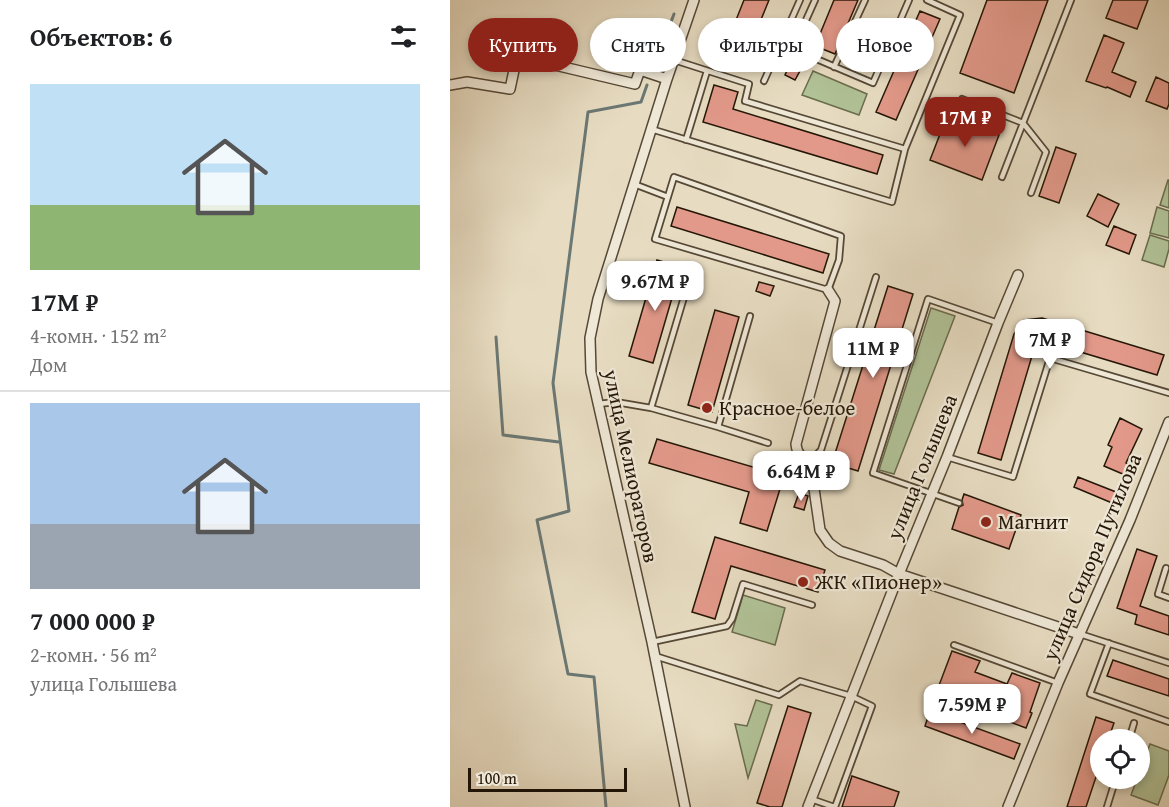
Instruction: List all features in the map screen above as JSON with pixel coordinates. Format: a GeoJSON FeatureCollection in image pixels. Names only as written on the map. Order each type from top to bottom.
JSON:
{"type":"FeatureCollection","features":[{"type":"Feature","properties":{"kind":"street","name":"улица Мелиораторов"},"geometry":{"type":"LineString","coordinates":[[686,22],[693,0]]}},
{"type":"Feature","properties":{"kind":"street"},"geometry":{"type":"LineString","coordinates":[[450,85],[467,82],[510,89],[517,56],[635,84],[640,70],[667,79]]}},
{"type":"Feature","properties":{"kind":"street","name":"улица Мелиораторов"},"geometry":{"type":"LineString","coordinates":[[670,72],[598,299],[590,338],[591,372],[655,656],[684,807]]}},
{"type":"Feature","properties":{"kind":"street","name":"улица Голышева"},"geometry":{"type":"LineString","coordinates":[[810,803],[1018,275]]}},
{"type":"Feature","properties":{"kind":"street"},"geometry":{"type":"LineString","coordinates":[[828,290],[835,301],[796,444],[797,452],[801,457],[810,461],[820,530],[829,543],[840,551],[883,565],[899,574],[1079,634]]}},
{"type":"Feature","properties":{"kind":"street","name":"улица Сидора Путилова"},"geometry":{"type":"LineString","coordinates":[[1008,807],[1058,683],[1130,520],[1169,422]]}},
{"type":"Feature","properties":{"kind":"lane"},"geometry":{"type":"LineString","coordinates":[[764,81],[800,0]]}},
{"type":"Feature","properties":{"kind":"lane"},"geometry":{"type":"LineString","coordinates":[[815,0],[792,49],[873,83],[909,0]]}},
{"type":"Feature","properties":{"kind":"lane"},"geometry":{"type":"LineString","coordinates":[[834,67],[866,0]]}},
{"type":"Feature","properties":{"kind":"lane"},"geometry":{"type":"LineString","coordinates":[[651,129],[892,202],[905,149],[960,15],[927,0]]}},
{"type":"Feature","properties":{"kind":"lane"},"geometry":{"type":"LineString","coordinates":[[1002,177],[1071,0]]}},
{"type":"Feature","properties":{"kind":"lane"},"geometry":{"type":"LineString","coordinates":[[686,140],[707,72]]}},
{"type":"Feature","properties":{"kind":"lane"},"geometry":{"type":"LineString","coordinates":[[710,72],[749,84],[745,101],[905,149]]}},
{"type":"Feature","properties":{"kind":"lane"},"geometry":{"type":"LineString","coordinates":[[962,99],[1023,123],[1046,152],[1031,193]]}},
{"type":"Feature","properties":{"kind":"lane"},"geometry":{"type":"LineString","coordinates":[[674,177],[841,236],[838,260],[828,290],[655,239],[668,197],[674,177]]}},
{"type":"Feature","properties":{"kind":"lane"},"geometry":{"type":"LineString","coordinates":[[634,184],[668,197]]}},
{"type":"Feature","properties":{"kind":"lane"},"geometry":{"type":"LineString","coordinates":[[651,408],[690,277]]}},
{"type":"Feature","properties":{"kind":"lane"},"geometry":{"type":"LineString","coordinates":[[810,461],[821,450],[876,278]]}},
{"type":"Feature","properties":{"kind":"lane"},"geometry":{"type":"LineString","coordinates":[[959,503],[873,473],[928,298],[998,323]]}},
{"type":"Feature","properties":{"kind":"lane"},"geometry":{"type":"LineString","coordinates":[[718,427],[750,316]]}},
{"type":"Feature","properties":{"kind":"lane"},"geometry":{"type":"LineString","coordinates":[[947,457],[1013,477],[1050,358],[1169,393]]}},
{"type":"Feature","properties":{"kind":"lane"},"geometry":{"type":"LineString","coordinates":[[598,404],[616,402],[651,408],[768,443]]}},
{"type":"Feature","properties":{"kind":"lane"},"geometry":{"type":"LineString","coordinates":[[1166,568],[1158,594],[1169,598]]}},
{"type":"Feature","properties":{"kind":"lane"},"geometry":{"type":"LineString","coordinates":[[652,642],[727,626],[732,619],[743,584],[812,605]]}},
{"type":"Feature","properties":{"kind":"lane"},"geometry":{"type":"LineString","coordinates":[[1079,634],[1169,663]]}},
{"type":"Feature","properties":{"kind":"lane"},"geometry":{"type":"LineString","coordinates":[[1109,644],[1090,694],[1169,722]]}},
{"type":"Feature","properties":{"kind":"lane"},"geometry":{"type":"LineString","coordinates":[[954,645],[1058,683]]}},
{"type":"Feature","properties":{"kind":"lane"},"geometry":{"type":"LineString","coordinates":[[655,656],[779,695],[800,681],[851,696],[872,706],[834,807],[810,803]]}},
{"type":"Feature","properties":{"kind":"lane"},"geometry":{"type":"LineString","coordinates":[[1132,729],[1134,723]]}},
{"type":"Feature","properties":{"kind":"lane"},"geometry":{"type":"LineString","coordinates":[[1107,807],[1113,789]]}},
{"type":"Feature","properties":{"kind":"green space"},"geometry":{"type":"Polygon","coordinates":[[[813,72],[867,94],[859,115],[802,95],[813,72]]]}},
{"type":"Feature","properties":{"kind":"green space"},"geometry":{"type":"Polygon","coordinates":[[[1169,180],[1169,208],[1160,205],[1169,180]]]}},
{"type":"Feature","properties":{"kind":"green space"},"geometry":{"type":"Polygon","coordinates":[[[1157,207],[1169,211],[1169,238],[1150,233],[1157,207]]]}},
{"type":"Feature","properties":{"kind":"green space"},"geometry":{"type":"Polygon","coordinates":[[[1150,235],[1169,241],[1164,267],[1142,260],[1150,235]]]}},
{"type":"Feature","properties":{"kind":"green space"},"geometry":{"type":"Polygon","coordinates":[[[931,308],[955,316],[894,474],[879,470],[931,308]]]}},
{"type":"Feature","properties":{"kind":"green space"},"geometry":{"type":"Polygon","coordinates":[[[743,595],[785,608],[775,645],[732,632],[743,595]]]}},
{"type":"Feature","properties":{"kind":"green space"},"geometry":{"type":"Polygon","coordinates":[[[756,700],[772,705],[748,778],[735,724],[747,726],[756,700]]]}},
{"type":"Feature","properties":{"kind":"green space"},"geometry":{"type":"Polygon","coordinates":[[[1150,744],[1169,751],[1169,775],[1158,805],[1131,795],[1133,789],[1150,789],[1150,744]]]}},
{"type":"Feature","properties":{"kind":"building"},"geometry":{"type":"Polygon","coordinates":[[[744,0],[769,0],[762,18],[737,18],[744,0]]]}},
{"type":"Feature","properties":{"kind":"building"},"geometry":{"type":"Polygon","coordinates":[[[834,0],[858,0],[850,18],[836,18],[835,54],[824,50],[824,24],[834,0]]]}},
{"type":"Feature","properties":{"kind":"building"},"geometry":{"type":"Polygon","coordinates":[[[987,0],[1048,0],[1014,93],[960,73],[987,0]]]}},
{"type":"Feature","properties":{"kind":"building"},"geometry":{"type":"Polygon","coordinates":[[[1113,0],[1148,0],[1137,29],[1106,18],[1113,0]]]}},
{"type":"Feature","properties":{"kind":"building"},"geometry":{"type":"Polygon","coordinates":[[[920,11],[940,19],[934,33],[934,18],[917,18],[920,11]]]}},
{"type":"Feature","properties":{"kind":"building"},"geometry":{"type":"Polygon","coordinates":[[[1104,35],[1124,43],[1112,72],[1136,82],[1130,97],[1086,81],[1104,35]]]}},
{"type":"Feature","properties":{"kind":"building"},"geometry":{"type":"Polygon","coordinates":[[[786,72],[799,72],[795,80],[785,75],[786,72]]]}},
{"type":"Feature","properties":{"kind":"building"},"geometry":{"type":"Polygon","coordinates":[[[893,72],[917,72],[896,120],[876,112],[893,72]]]}},
{"type":"Feature","properties":{"kind":"building"},"geometry":{"type":"Polygon","coordinates":[[[1156,77],[1169,83],[1167,109],[1146,101],[1156,77]]]}},
{"type":"Feature","properties":{"kind":"building"},"geometry":{"type":"Polygon","coordinates":[[[714,85],[738,92],[733,109],[883,155],[877,174],[703,122],[714,85]]]}},
{"type":"Feature","properties":{"kind":"building"},"geometry":{"type":"Polygon","coordinates":[[[947,116],[999,135],[982,180],[930,160],[947,116]]]}},
{"type":"Feature","properties":{"kind":"building"},"geometry":{"type":"Polygon","coordinates":[[[1056,147],[1076,154],[1059,203],[1039,196],[1056,147]]]}},
{"type":"Feature","properties":{"kind":"building"},"geometry":{"type":"Polygon","coordinates":[[[1098,194],[1119,204],[1108,227],[1087,216],[1098,194]]]}},
{"type":"Feature","properties":{"kind":"building"},"geometry":{"type":"Polygon","coordinates":[[[677,207],[829,254],[823,273],[671,226],[677,207]]]}},
{"type":"Feature","properties":{"kind":"building"},"geometry":{"type":"Polygon","coordinates":[[[1114,226],[1136,235],[1129,254],[1106,245],[1114,226]]]}},
{"type":"Feature","properties":{"kind":"building"},"geometry":{"type":"Polygon","coordinates":[[[657,260],[681,267],[653,363],[629,356],[657,260]]]}},
{"type":"Feature","properties":{"kind":"building"},"geometry":{"type":"Polygon","coordinates":[[[759,282],[774,286],[770,296],[756,291],[759,282]]]}},
{"type":"Feature","properties":{"kind":"building"},"geometry":{"type":"Polygon","coordinates":[[[888,286],[913,294],[858,471],[832,463],[888,286]]]}},
{"type":"Feature","properties":{"kind":"building"},"geometry":{"type":"Polygon","coordinates":[[[715,310],[739,317],[712,412],[688,405],[715,310]]]}},
{"type":"Feature","properties":{"kind":"building"},"geometry":{"type":"Polygon","coordinates":[[[1042,318],[1164,355],[1157,375],[1037,339],[1001,460],[978,453],[1014,334],[1024,320],[1042,318]]]}},
{"type":"Feature","properties":{"kind":"building"},"geometry":{"type":"Polygon","coordinates":[[[1120,418],[1142,429],[1126,463],[1130,465],[1125,475],[1104,466],[1112,447],[1108,445],[1120,418]]]}},
{"type":"Feature","properties":{"kind":"building"},"geometry":{"type":"Polygon","coordinates":[[[657,439],[784,476],[767,531],[740,523],[749,492],[649,463],[657,439]]]}},
{"type":"Feature","properties":{"kind":"building"},"geometry":{"type":"Polygon","coordinates":[[[1078,477],[1116,492],[1112,503],[1074,487],[1078,477]]]}},
{"type":"Feature","properties":{"kind":"building"},"geometry":{"type":"Polygon","coordinates":[[[799,493],[808,496],[804,510],[794,507],[799,493]]]}},
{"type":"Feature","properties":{"kind":"building","name":"Магнит"},"geometry":{"type":"Polygon","coordinates":[[[964,494],[1021,515],[1009,549],[952,529],[959,507],[963,505],[964,494]]]}},
{"type":"Feature","properties":{"kind":"building","name":"ЖК «Пионер»"},"geometry":{"type":"Polygon","coordinates":[[[715,537],[825,570],[818,592],[731,566],[715,619],[692,612],[715,537]]]}},
{"type":"Feature","properties":{"kind":"building"},"geometry":{"type":"Polygon","coordinates":[[[1137,549],[1157,556],[1140,606],[1169,616],[1169,635],[1135,624],[1137,615],[1117,608],[1137,549]]]}},
{"type":"Feature","properties":{"kind":"building"},"geometry":{"type":"Polygon","coordinates":[[[952,651],[980,661],[975,672],[1007,684],[1012,673],[1040,683],[1026,728],[997,717],[1001,706],[969,694],[965,707],[935,696],[952,651]]]}},
{"type":"Feature","properties":{"kind":"building"},"geometry":{"type":"Polygon","coordinates":[[[1113,660],[1169,679],[1169,696],[1107,676],[1113,660]]]}},
{"type":"Feature","properties":{"kind":"building"},"geometry":{"type":"Polygon","coordinates":[[[788,706],[811,713],[782,807],[770,807],[757,803],[788,706]]]}},
{"type":"Feature","properties":{"kind":"building"},"geometry":{"type":"Polygon","coordinates":[[[930,711],[1020,744],[1014,759],[925,726],[930,711]]]}},
{"type":"Feature","properties":{"kind":"building"},"geometry":{"type":"Polygon","coordinates":[[[1096,717],[1114,723],[1112,729],[1092,729],[1096,717]]]}},
{"type":"Feature","properties":{"kind":"building"},"geometry":{"type":"Polygon","coordinates":[[[1090,736],[1090,789],[1092,789],[1086,807],[1067,807],[1090,736]]]}},
{"type":"Feature","properties":{"kind":"building"},"geometry":{"type":"Polygon","coordinates":[[[852,776],[899,792],[894,807],[842,807],[852,776]]]}},
{"type":"Feature","properties":{"kind":"waterway"},"geometry":{"type":"LineString","coordinates":[[672,18],[674,14]]}},
{"type":"Feature","properties":{"kind":"waterway"},"geometry":{"type":"LineString","coordinates":[[606,807],[594,677],[568,674],[537,520],[569,511],[553,383],[588,112],[641,102],[647,85]]}},
{"type":"Feature","properties":{"kind":"waterway"},"geometry":{"type":"LineString","coordinates":[[496,337],[503,435],[559,442]]}},
{"type":"Feature","properties":{"kind":"place","name":"Красное-белое"},"geometry":{"type":"Point","coordinates":[707,408]}},
{"type":"Feature","properties":{"kind":"place","name":"Магнит"},"geometry":{"type":"Point","coordinates":[986,522]}},
{"type":"Feature","properties":{"kind":"place","name":"ЖК «Пионер»"},"geometry":{"type":"Point","coordinates":[803,582]}}]}
